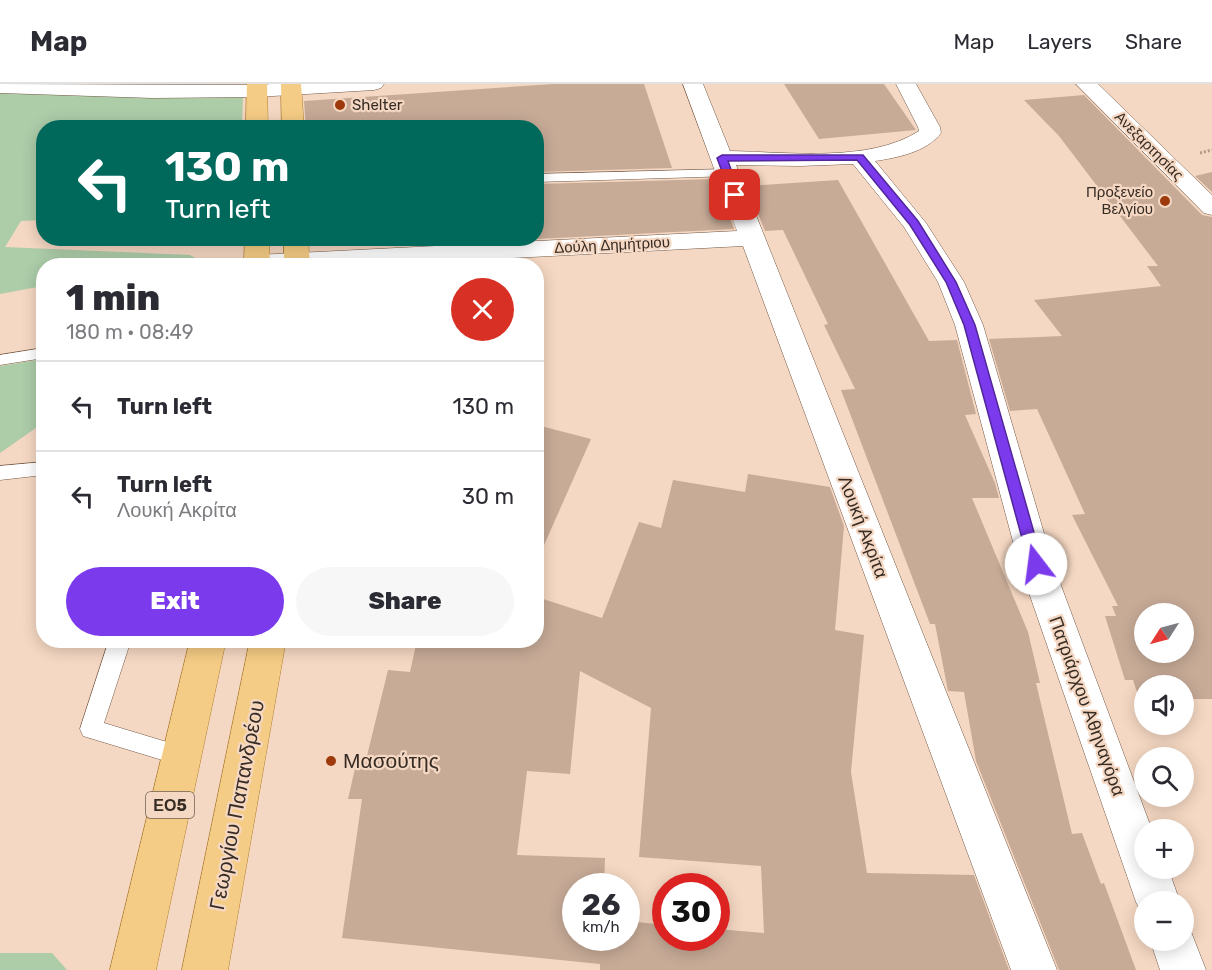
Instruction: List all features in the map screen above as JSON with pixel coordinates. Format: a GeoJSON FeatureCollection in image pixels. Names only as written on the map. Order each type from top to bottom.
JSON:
{"type":"FeatureCollection","features":[{"type":"Feature","properties":{"kind":"main road"},"geometry":{"type":"LineString","coordinates":[[256,87],[257,120]]}},
{"type":"Feature","properties":{"kind":"main road"},"geometry":{"type":"LineString","coordinates":[[291,87],[293,120]]}},
{"type":"Feature","properties":{"kind":"main road","name":"ΕΟ5"},"geometry":{"type":"LineString","coordinates":[[133,970],[206,648]]}},
{"type":"Feature","properties":{"kind":"main road","name":"Γεωργίου Παπανδρέου"},"geometry":{"type":"LineString","coordinates":[[205,970],[266,648]]}},
{"type":"Feature","properties":{"kind":"street"},"geometry":{"type":"LineString","coordinates":[[0,87],[153,92],[374,84]]}},
{"type":"Feature","properties":{"kind":"street","name":"Λουκή Ακρίτα"},"geometry":{"type":"LineString","coordinates":[[693,84],[1034,970]]}},
{"type":"Feature","properties":{"kind":"street"},"geometry":{"type":"LineString","coordinates":[[725,165],[860,157],[910,145],[930,133],[906,84]]}},
{"type":"Feature","properties":{"kind":"street","name":"Ανεξαρτησίας"},"geometry":{"type":"LineString","coordinates":[[1086,84],[1212,208]]}},
{"type":"Feature","properties":{"kind":"street","name":"Πατριάρχου Αθηναγόρα"},"geometry":{"type":"LineString","coordinates":[[860,157],[914,223],[929,246],[951,282],[969,325],[1036,564],[1134,836]]}},
{"type":"Feature","properties":{"kind":"street","name":"Δούλη Δημήτριου"},"geometry":{"type":"LineString","coordinates":[[544,246],[751,238]]}},
{"type":"Feature","properties":{"kind":"street","name":"Δούλη Δημήτριου"},"geometry":{"type":"LineString","coordinates":[[257,256],[537,246]]}},
{"type":"Feature","properties":{"kind":"street"},"geometry":{"type":"LineString","coordinates":[[1176,951],[1183,970]]}},
{"type":"Feature","properties":{"kind":"lane"},"geometry":{"type":"LineString","coordinates":[[544,178],[592,178],[725,165]]}},
{"type":"Feature","properties":{"kind":"lane"},"geometry":{"type":"LineString","coordinates":[[0,360],[36,353]]}},
{"type":"Feature","properties":{"kind":"lane"},"geometry":{"type":"LineString","coordinates":[[0,473],[36,469]]}},
{"type":"Feature","properties":{"kind":"lane"},"geometry":{"type":"LineString","coordinates":[[117,648],[91,729],[182,756]]}},
{"type":"Feature","properties":{"kind":"green space"},"geometry":{"type":"Polygon","coordinates":[[[0,91],[243,96],[242,120],[36,120],[36,220],[21,221],[5,247],[190,255],[195,258],[36,258],[36,287],[0,294],[0,91]]]}},
{"type":"Feature","properties":{"kind":"green space"},"geometry":{"type":"Polygon","coordinates":[[[36,360],[36,428],[0,453],[0,366],[36,360]]]}},
{"type":"Feature","properties":{"kind":"green space"},"geometry":{"type":"Polygon","coordinates":[[[0,953],[52,953],[67,970],[0,970],[0,953]]]}},
{"type":"Feature","properties":{"kind":"building"},"geometry":{"type":"Polygon","coordinates":[[[553,84],[644,84],[672,168],[544,172],[544,120],[305,120],[304,101],[553,84]]]}},
{"type":"Feature","properties":{"kind":"building"},"geometry":{"type":"Polygon","coordinates":[[[784,84],[884,84],[916,130],[819,139],[784,84]]]}},
{"type":"Feature","properties":{"kind":"building"},"geometry":{"type":"Polygon","coordinates":[[[1084,95],[1202,215],[1212,217],[1212,699],[1194,699],[1194,675],[1134,675],[1134,683],[1133,680],[1125,680],[1105,616],[1116,616],[1112,606],[1118,606],[1072,515],[1085,514],[1037,409],[1010,411],[989,339],[1062,336],[1034,300],[1161,286],[1147,266],[1158,266],[1059,136],[1024,100],[1084,95]]]}},
{"type":"Feature","properties":{"kind":"building"},"geometry":{"type":"Polygon","coordinates":[[[1212,172],[1212,192],[1195,176],[1212,172]]]}},
{"type":"Feature","properties":{"kind":"building"},"geometry":{"type":"Polygon","coordinates":[[[715,179],[734,229],[544,239],[544,184],[715,179]]]}},
{"type":"Feature","properties":{"kind":"building"},"geometry":{"type":"Polygon","coordinates":[[[838,180],[929,341],[957,340],[976,414],[965,415],[995,483],[999,498],[972,498],[1028,632],[1040,683],[1036,683],[1072,834],[1082,833],[1101,884],[1104,883],[1136,970],[1059,970],[976,761],[964,692],[948,691],[935,624],[930,624],[841,390],[855,389],[824,325],[828,324],[783,230],[765,231],[747,186],[838,180]]]}},
{"type":"Feature","properties":{"kind":"building"},"geometry":{"type":"Polygon","coordinates":[[[544,427],[591,439],[544,545],[544,427]]]}},
{"type":"Feature","properties":{"kind":"building"},"geometry":{"type":"Polygon","coordinates":[[[748,474],[830,487],[844,526],[835,630],[864,635],[851,772],[867,873],[974,875],[1009,970],[600,970],[600,964],[342,938],[362,799],[348,799],[356,764],[365,764],[388,670],[410,672],[415,648],[544,648],[544,599],[602,618],[639,522],[661,528],[673,480],[745,492],[748,474]],[[580,671],[570,774],[527,771],[517,855],[605,858],[604,873],[562,873],[562,951],[640,951],[640,922],[652,924],[652,951],[730,951],[730,930],[764,933],[761,866],[639,857],[651,708],[580,671]]]}},
{"type":"Feature","properties":{"kind":"place","name":"Shelter"},"geometry":{"type":"Point","coordinates":[340,105]}},
{"type":"Feature","properties":{"kind":"place","name":"Προξενείο Βελγίου"},"geometry":{"type":"Point","coordinates":[1165,201]}},
{"type":"Feature","properties":{"kind":"place","name":"Μασούτης"},"geometry":{"type":"Point","coordinates":[331,761]}},
{"type":"Feature","properties":{"kind":"route"},"geometry":{"type":"LineString","coordinates":[[735,195],[722,158],[860,157],[914,223],[951,282],[969,325],[1036,564]]}}]}
